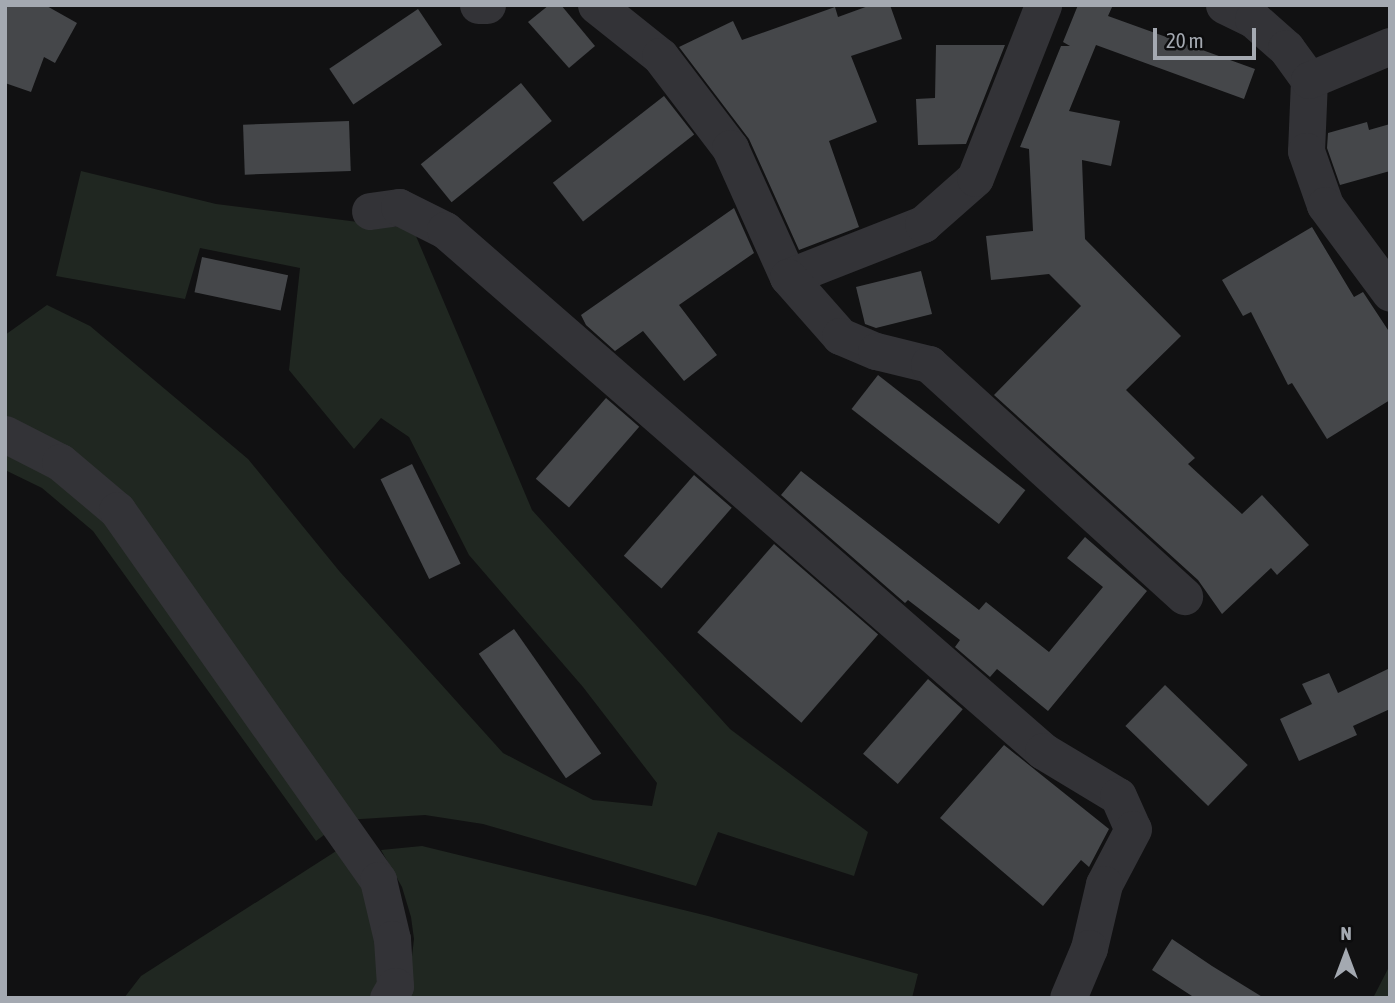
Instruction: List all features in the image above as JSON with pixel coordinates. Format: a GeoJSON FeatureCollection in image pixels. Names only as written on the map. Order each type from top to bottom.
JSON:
{"type":"FeatureCollection","features":[{"type":"Feature","properties":{"kind":"street"},"geometry":{"type":"LineString","coordinates":[[478,5],[487,5]]}},
{"type":"Feature","properties":{"kind":"street"},"geometry":{"type":"LineString","coordinates":[[596,5],[660,57],[730,148],[788,278],[840,336],[876,351],[929,364],[1184,596]]}},
{"type":"Feature","properties":{"kind":"street"},"geometry":{"type":"LineString","coordinates":[[788,278],[923,224],[975,178],[1044,5]]}},
{"type":"Feature","properties":{"kind":"street"},"geometry":{"type":"LineString","coordinates":[[1224,5],[1252,19],[1286,48],[1309,80],[1306,151],[1325,205],[1390,293]]}},
{"type":"Feature","properties":{"kind":"street"},"geometry":{"type":"LineString","coordinates":[[1309,80],[1390,46]]}},
{"type":"Feature","properties":{"kind":"street"},"geometry":{"type":"LineString","coordinates":[[370,211],[400,207],[445,230],[1043,751],[1118,796],[1133,828],[1104,884],[1089,948],[1068,998]]}},
{"type":"Feature","properties":{"kind":"street"},"geometry":{"type":"LineString","coordinates":[[5,434],[60,461],[117,510],[378,880],[392,939],[396,986],[388,998]]}},
{"type":"Feature","properties":{"kind":"shaded area"},"geometry":{"type":"Polygon","coordinates":[[[81,171],[216,204],[413,229],[532,510],[730,729],[868,832],[854,876],[718,832],[696,886],[483,824],[425,815],[345,820],[140,520],[5,416],[5,335],[47,305],[90,326],[248,459],[340,572],[503,753],[593,800],[652,806],[657,783],[583,687],[469,555],[409,437],[381,418],[354,449],[289,370],[300,268],[200,248],[185,299],[56,276],[81,171]]]}},
{"type":"Feature","properties":{"kind":"shaded area"},"geometry":{"type":"Polygon","coordinates":[[[5,444],[59,470],[115,529],[328,832],[316,841],[93,531],[42,488],[5,470],[5,444]]]}},
{"type":"Feature","properties":{"kind":"shaded area"},"geometry":{"type":"Polygon","coordinates":[[[344,846],[382,936],[376,998],[124,998],[141,976],[344,846]]]}},
{"type":"Feature","properties":{"kind":"shaded area"},"geometry":{"type":"Polygon","coordinates":[[[422,846],[708,916],[918,974],[912,998],[407,998],[414,939],[411,917],[402,887],[381,850],[422,846]]]}},
{"type":"Feature","properties":{"kind":"shaded area"},"geometry":{"type":"Polygon","coordinates":[[[1390,965],[1390,998],[1373,998],[1390,965]]]}},
{"type":"Feature","properties":{"kind":"building"},"geometry":{"type":"Polygon","coordinates":[[[5,5],[45,5],[77,23],[55,63],[44,57],[31,92],[5,83],[5,5]]]}},
{"type":"Feature","properties":{"kind":"building"},"geometry":{"type":"Polygon","coordinates":[[[549,5],[561,5],[595,46],[569,68],[528,22],[549,5]]]}},
{"type":"Feature","properties":{"kind":"building"},"geometry":{"type":"Polygon","coordinates":[[[871,5],[890,5],[902,39],[851,56],[877,122],[829,141],[859,227],[799,250],[749,139],[679,47],[733,21],[742,40],[835,7],[838,17],[871,5]]]}},
{"type":"Feature","properties":{"kind":"building"},"geometry":{"type":"Polygon","coordinates":[[[1078,5],[1113,5],[1108,16],[1255,69],[1244,99],[1096,45],[1069,111],[1120,121],[1111,166],[1082,160],[1085,239],[1181,336],[1126,390],[1195,458],[1188,464],[1242,514],[1262,495],[1309,545],[1277,575],[1271,568],[1222,614],[1198,580],[994,395],[1081,306],[1049,274],[991,280],[986,236],[1033,231],[1029,149],[1020,147],[1061,46],[1070,46],[1063,42],[1078,5]]]}},
{"type":"Feature","properties":{"kind":"building"},"geometry":{"type":"Polygon","coordinates":[[[418,9],[442,45],[353,104],[329,69],[418,9]]]}},
{"type":"Feature","properties":{"kind":"building"},"geometry":{"type":"Polygon","coordinates":[[[936,45],[1005,45],[966,144],[918,145],[916,99],[935,98],[936,45]]]}},
{"type":"Feature","properties":{"kind":"building"},"geometry":{"type":"Polygon","coordinates":[[[521,83],[552,121],[452,202],[421,164],[521,83]]]}},
{"type":"Feature","properties":{"kind":"building"},"geometry":{"type":"Polygon","coordinates":[[[664,96],[694,135],[583,221],[553,183],[664,96]]]}},
{"type":"Feature","properties":{"kind":"building"},"geometry":{"type":"Polygon","coordinates":[[[349,121],[351,171],[245,175],[243,125],[349,121]]]}},
{"type":"Feature","properties":{"kind":"building"},"geometry":{"type":"Polygon","coordinates":[[[1367,122],[1369,130],[1390,124],[1390,171],[1340,185],[1327,148],[1328,133],[1367,122]]]}},
{"type":"Feature","properties":{"kind":"building"},"geometry":{"type":"Polygon","coordinates":[[[734,208],[754,253],[679,305],[717,355],[684,381],[643,331],[615,351],[586,325],[581,315],[734,208]]]}},
{"type":"Feature","properties":{"kind":"building"},"geometry":{"type":"Polygon","coordinates":[[[1312,227],[1354,297],[1363,292],[1390,333],[1390,400],[1327,439],[1292,383],[1288,385],[1251,312],[1243,316],[1222,280],[1312,227]]]}},
{"type":"Feature","properties":{"kind":"building"},"geometry":{"type":"Polygon","coordinates":[[[202,257],[288,275],[281,311],[195,292],[202,257]]]}},
{"type":"Feature","properties":{"kind":"building"},"geometry":{"type":"Polygon","coordinates":[[[921,271],[932,314],[876,328],[865,324],[856,287],[921,271]]]}},
{"type":"Feature","properties":{"kind":"building"},"geometry":{"type":"Polygon","coordinates":[[[878,375],[1025,490],[999,524],[852,409],[878,375]]]}},
{"type":"Feature","properties":{"kind":"building"},"geometry":{"type":"Polygon","coordinates":[[[606,398],[639,427],[569,508],[536,479],[606,398]]]}},
{"type":"Feature","properties":{"kind":"building"},"geometry":{"type":"Polygon","coordinates":[[[412,464],[461,564],[429,579],[381,479],[412,464]]]}},
{"type":"Feature","properties":{"kind":"building"},"geometry":{"type":"Polygon","coordinates":[[[801,471],[979,610],[986,602],[1049,652],[1103,587],[1067,558],[1085,537],[1147,591],[1048,711],[997,669],[990,677],[955,647],[960,640],[908,600],[905,603],[781,495],[801,471]]]}},
{"type":"Feature","properties":{"kind":"building"},"geometry":{"type":"Polygon","coordinates":[[[694,475],[732,508],[662,589],[624,556],[694,475]]]}},
{"type":"Feature","properties":{"kind":"building"},"geometry":{"type":"Polygon","coordinates":[[[774,544],[878,635],[801,723],[697,632],[774,544]]]}},
{"type":"Feature","properties":{"kind":"building"},"geometry":{"type":"Polygon","coordinates":[[[514,629],[601,754],[566,778],[479,654],[514,629]]]}},
{"type":"Feature","properties":{"kind":"building"},"geometry":{"type":"Polygon","coordinates":[[[1390,668],[1390,709],[1353,726],[1357,735],[1299,761],[1280,719],[1312,704],[1302,684],[1329,673],[1338,693],[1390,668]]]}},
{"type":"Feature","properties":{"kind":"building"},"geometry":{"type":"Polygon","coordinates":[[[928,679],[963,709],[898,784],[863,754],[928,679]]]}},
{"type":"Feature","properties":{"kind":"building"},"geometry":{"type":"Polygon","coordinates":[[[1165,685],[1248,765],[1208,806],[1125,726],[1165,685]]]}},
{"type":"Feature","properties":{"kind":"building"},"geometry":{"type":"Polygon","coordinates":[[[1004,745],[1109,829],[1089,867],[1081,860],[1043,906],[940,818],[1004,745]]]}},
{"type":"Feature","properties":{"kind":"building"},"geometry":{"type":"Polygon","coordinates":[[[1172,939],[1264,998],[1195,998],[1152,970],[1172,939]]]}}]}
